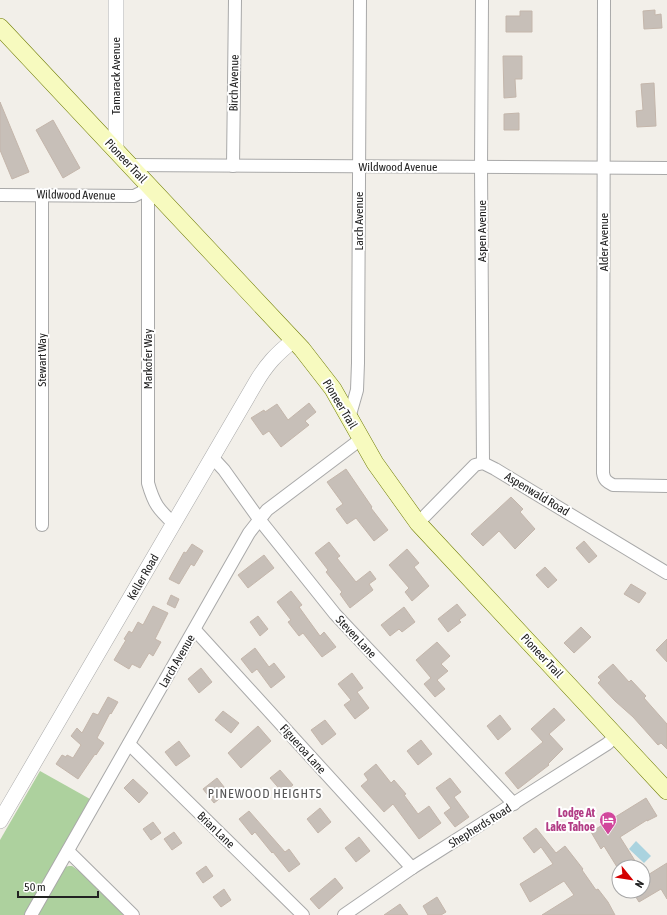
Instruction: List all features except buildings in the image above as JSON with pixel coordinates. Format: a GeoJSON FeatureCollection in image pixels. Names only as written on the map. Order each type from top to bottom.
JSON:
{"type":"FeatureCollection","features":[{"type":"Feature","properties":{"kind":"main road","name":"Pioneer Trail"},"geometry":{"type":"LineString","coordinates":[[0,27],[294,340],[318,368],[333,389],[387,481],[418,523],[667,791]]}},
{"type":"Feature","properties":{"kind":"street","name":"Tamarack Avenue"},"geometry":{"type":"LineString","coordinates":[[116,0],[116,151]]}},
{"type":"Feature","properties":{"kind":"street","name":"Birch Avenue"},"geometry":{"type":"LineString","coordinates":[[233,166],[235,0]]}},
{"type":"Feature","properties":{"kind":"street","name":"Larch Avenue"},"geometry":{"type":"LineString","coordinates":[[349,418],[357,390],[358,363],[360,0]]}},
{"type":"Feature","properties":{"kind":"street","name":"Aspen Avenue"},"geometry":{"type":"LineString","coordinates":[[482,0],[481,167],[483,463]]}},
{"type":"Feature","properties":{"kind":"street","name":"Alder Avenue"},"geometry":{"type":"LineString","coordinates":[[604,0],[603,473],[604,479],[608,483],[619,486],[667,486]]}},
{"type":"Feature","properties":{"kind":"street","name":"Wildwood Avenue"},"geometry":{"type":"LineString","coordinates":[[129,165],[667,168]]}},
{"type":"Feature","properties":{"kind":"street","name":"Wildwood Avenue"},"geometry":{"type":"LineString","coordinates":[[0,195],[134,196],[142,192],[148,185]]}},
{"type":"Feature","properties":{"kind":"street","name":"Markofer Way"},"geometry":{"type":"LineString","coordinates":[[148,185],[148,483],[153,500],[163,514],[174,524]]}},
{"type":"Feature","properties":{"kind":"street","name":"Stewart Way"},"geometry":{"type":"LineString","coordinates":[[42,195],[42,525]]}},
{"type":"Feature","properties":{"kind":"street","name":"Keller Road"},"geometry":{"type":"LineString","coordinates":[[0,821],[267,364],[294,340]]}},
{"type":"Feature","properties":{"kind":"street","name":"Larch Avenue"},"geometry":{"type":"LineString","coordinates":[[31,915],[249,533],[267,510],[361,439]]}},
{"type":"Feature","properties":{"kind":"street","name":"Steven Lane"},"geometry":{"type":"LineString","coordinates":[[213,458],[224,470],[259,519],[335,614],[514,804]]}},
{"type":"Feature","properties":{"kind":"street"},"geometry":{"type":"LineString","coordinates":[[418,523],[475,466],[483,463]]}},
{"type":"Feature","properties":{"kind":"street","name":"Aspenwald Road"},"geometry":{"type":"LineString","coordinates":[[483,463],[667,573]]}},
{"type":"Feature","properties":{"kind":"street","name":"Figueroa Lane"},"geometry":{"type":"LineString","coordinates":[[195,630],[412,868]]}},
{"type":"Feature","properties":{"kind":"street","name":"Shepherds Road"},"geometry":{"type":"LineString","coordinates":[[344,915],[412,868],[607,744],[616,736]]}},
{"type":"Feature","properties":{"kind":"street","name":"Brian Lane"},"geometry":{"type":"LineString","coordinates":[[129,744],[303,915]]}},
{"type":"Feature","properties":{"kind":"street"},"geometry":{"type":"LineString","coordinates":[[68,852],[133,915]]}},
{"type":"Feature","properties":{"kind":"green space"},"geometry":{"type":"Polygon","coordinates":[[[40,771],[90,799],[24,915],[0,915],[0,840],[40,771]]]}},
{"type":"Feature","properties":{"kind":"green space"},"geometry":{"type":"Polygon","coordinates":[[[72,866],[79,871],[124,915],[38,915],[65,867],[72,866]]]}},
{"type":"Feature","properties":{"kind":"water"},"geometry":{"type":"Polygon","coordinates":[[[636,841],[651,856],[648,859],[640,859],[629,849],[636,841]]]}},
{"type":"Feature","properties":{"kind":"place","name":"Lodge At Lake Tahoe"},"geometry":{"type":"Point","coordinates":[608,835]}},
{"type":"Feature","properties":{"kind":"district","name":"PINEWOOD HEIGHTS"},"geometry":{"type":"Point","coordinates":[265,793]}}]}
